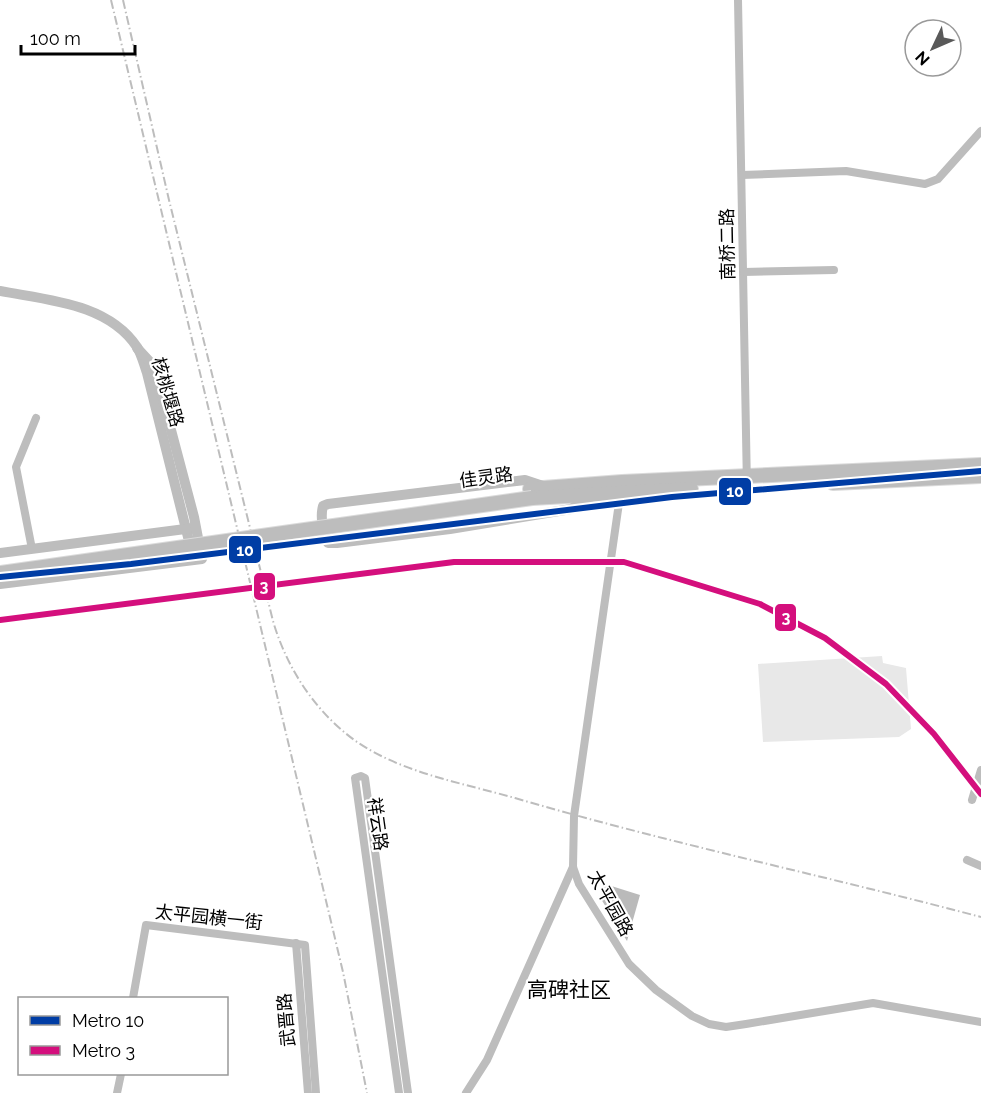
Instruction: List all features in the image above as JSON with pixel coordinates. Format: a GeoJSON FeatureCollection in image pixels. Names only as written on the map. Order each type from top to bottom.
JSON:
{"type":"FeatureCollection","features":[{"type":"Feature","properties":{"kind":"main road","name":"佳灵路"},"geometry":{"type":"LineString","coordinates":[[748,482],[981,465]]}},
{"type":"Feature","properties":{"kind":"main road","name":"佳灵路"},"geometry":{"type":"LineString","coordinates":[[0,573],[531,494],[546,487],[622,487],[981,476]]}},
{"type":"Feature","properties":{"kind":"main road","name":"佳灵路"},"geometry":{"type":"LineString","coordinates":[[0,564],[531,494],[598,493],[622,487]]}},
{"type":"Feature","properties":{"kind":"street","name":"南桥二路"},"geometry":{"type":"LineString","coordinates":[[738,0],[748,482]]}},
{"type":"Feature","properties":{"kind":"street"},"geometry":{"type":"LineString","coordinates":[[742,175],[846,171],[925,184],[938,179],[981,131]]}},
{"type":"Feature","properties":{"kind":"street"},"geometry":{"type":"LineString","coordinates":[[744,272],[834,270]]}},
{"type":"Feature","properties":{"kind":"street","name":"核桃堰路"},"geometry":{"type":"LineString","coordinates":[[0,291],[92,311],[118,328],[137,348],[147,373],[202,559],[0,584]]}},
{"type":"Feature","properties":{"kind":"street"},"geometry":{"type":"LineString","coordinates":[[32,549],[16,467],[36,418]]}},
{"type":"Feature","properties":{"kind":"street"},"geometry":{"type":"LineString","coordinates":[[546,487],[525,480],[328,504],[322,506],[321,512],[325,537],[328,543],[337,543],[450,529],[571,509],[598,493]]}},
{"type":"Feature","properties":{"kind":"street","name":"太平园路"},"geometry":{"type":"LineString","coordinates":[[622,487],[574,816],[573,867],[579,884],[629,964],[656,990],[692,1016],[709,1024],[726,1027],[873,1003],[981,1022]]}},
{"type":"Feature","properties":{"kind":"street"},"geometry":{"type":"LineString","coordinates":[[0,553],[192,528]]}},
{"type":"Feature","properties":{"kind":"street"},"geometry":{"type":"LineString","coordinates":[[972,800],[981,770]]}},
{"type":"Feature","properties":{"kind":"street","name":"祥云路"},"geometry":{"type":"LineString","coordinates":[[399,1093],[355,778],[361,776],[365,778],[408,1093]]}},
{"type":"Feature","properties":{"kind":"street"},"geometry":{"type":"LineString","coordinates":[[967,860],[981,866]]}},
{"type":"Feature","properties":{"kind":"street"},"geometry":{"type":"LineString","coordinates":[[466,1093],[487,1060],[573,867]]}},
{"type":"Feature","properties":{"kind":"street","name":"太平园横一街"},"geometry":{"type":"LineString","coordinates":[[133,997],[146,926],[300,944]]}},
{"type":"Feature","properties":{"kind":"street","name":"武晋路"},"geometry":{"type":"LineString","coordinates":[[300,944],[308,1093]]}},
{"type":"Feature","properties":{"kind":"street","name":"武晋路"},"geometry":{"type":"LineString","coordinates":[[300,944],[316,1093]]}},
{"type":"Feature","properties":{"kind":"street"},"geometry":{"type":"LineString","coordinates":[[117,1093],[120,1075]]}},
{"type":"Feature","properties":{"kind":"shaded area"},"geometry":{"type":"Polygon","coordinates":[[[882,656],[883,663],[906,668],[911,729],[899,737],[763,742],[758,664],[882,656]]]}},
{"type":"Feature","properties":{"kind":"shaded area"},"geometry":{"type":"Polygon","coordinates":[[[605,884],[640,895],[627,941],[601,899],[605,884]]]}},
{"type":"Feature","properties":{"kind":"railway"},"geometry":{"type":"LineString","coordinates":[[111,0],[343,972],[367,1093]]}},
{"type":"Feature","properties":{"kind":"railway"},"geometry":{"type":"LineString","coordinates":[[123,0],[169,200],[273,621],[295,673],[316,704],[329,718],[357,742],[375,753],[433,776],[631,830],[981,917]]}},
{"type":"Feature","properties":{"kind":"metro line","name":"10"},"geometry":{"type":"LineString","coordinates":[[0,577],[131,564],[672,497],[981,471]]}},
{"type":"Feature","properties":{"kind":"metro line","name":"3"},"geometry":{"type":"LineString","coordinates":[[0,620],[454,562],[624,562],[760,604],[825,638],[886,684],[934,734],[981,794]]}},
{"type":"Feature","properties":{"kind":"district","name":"高碑社区"},"geometry":{"type":"Point","coordinates":[569,989]}}]}
